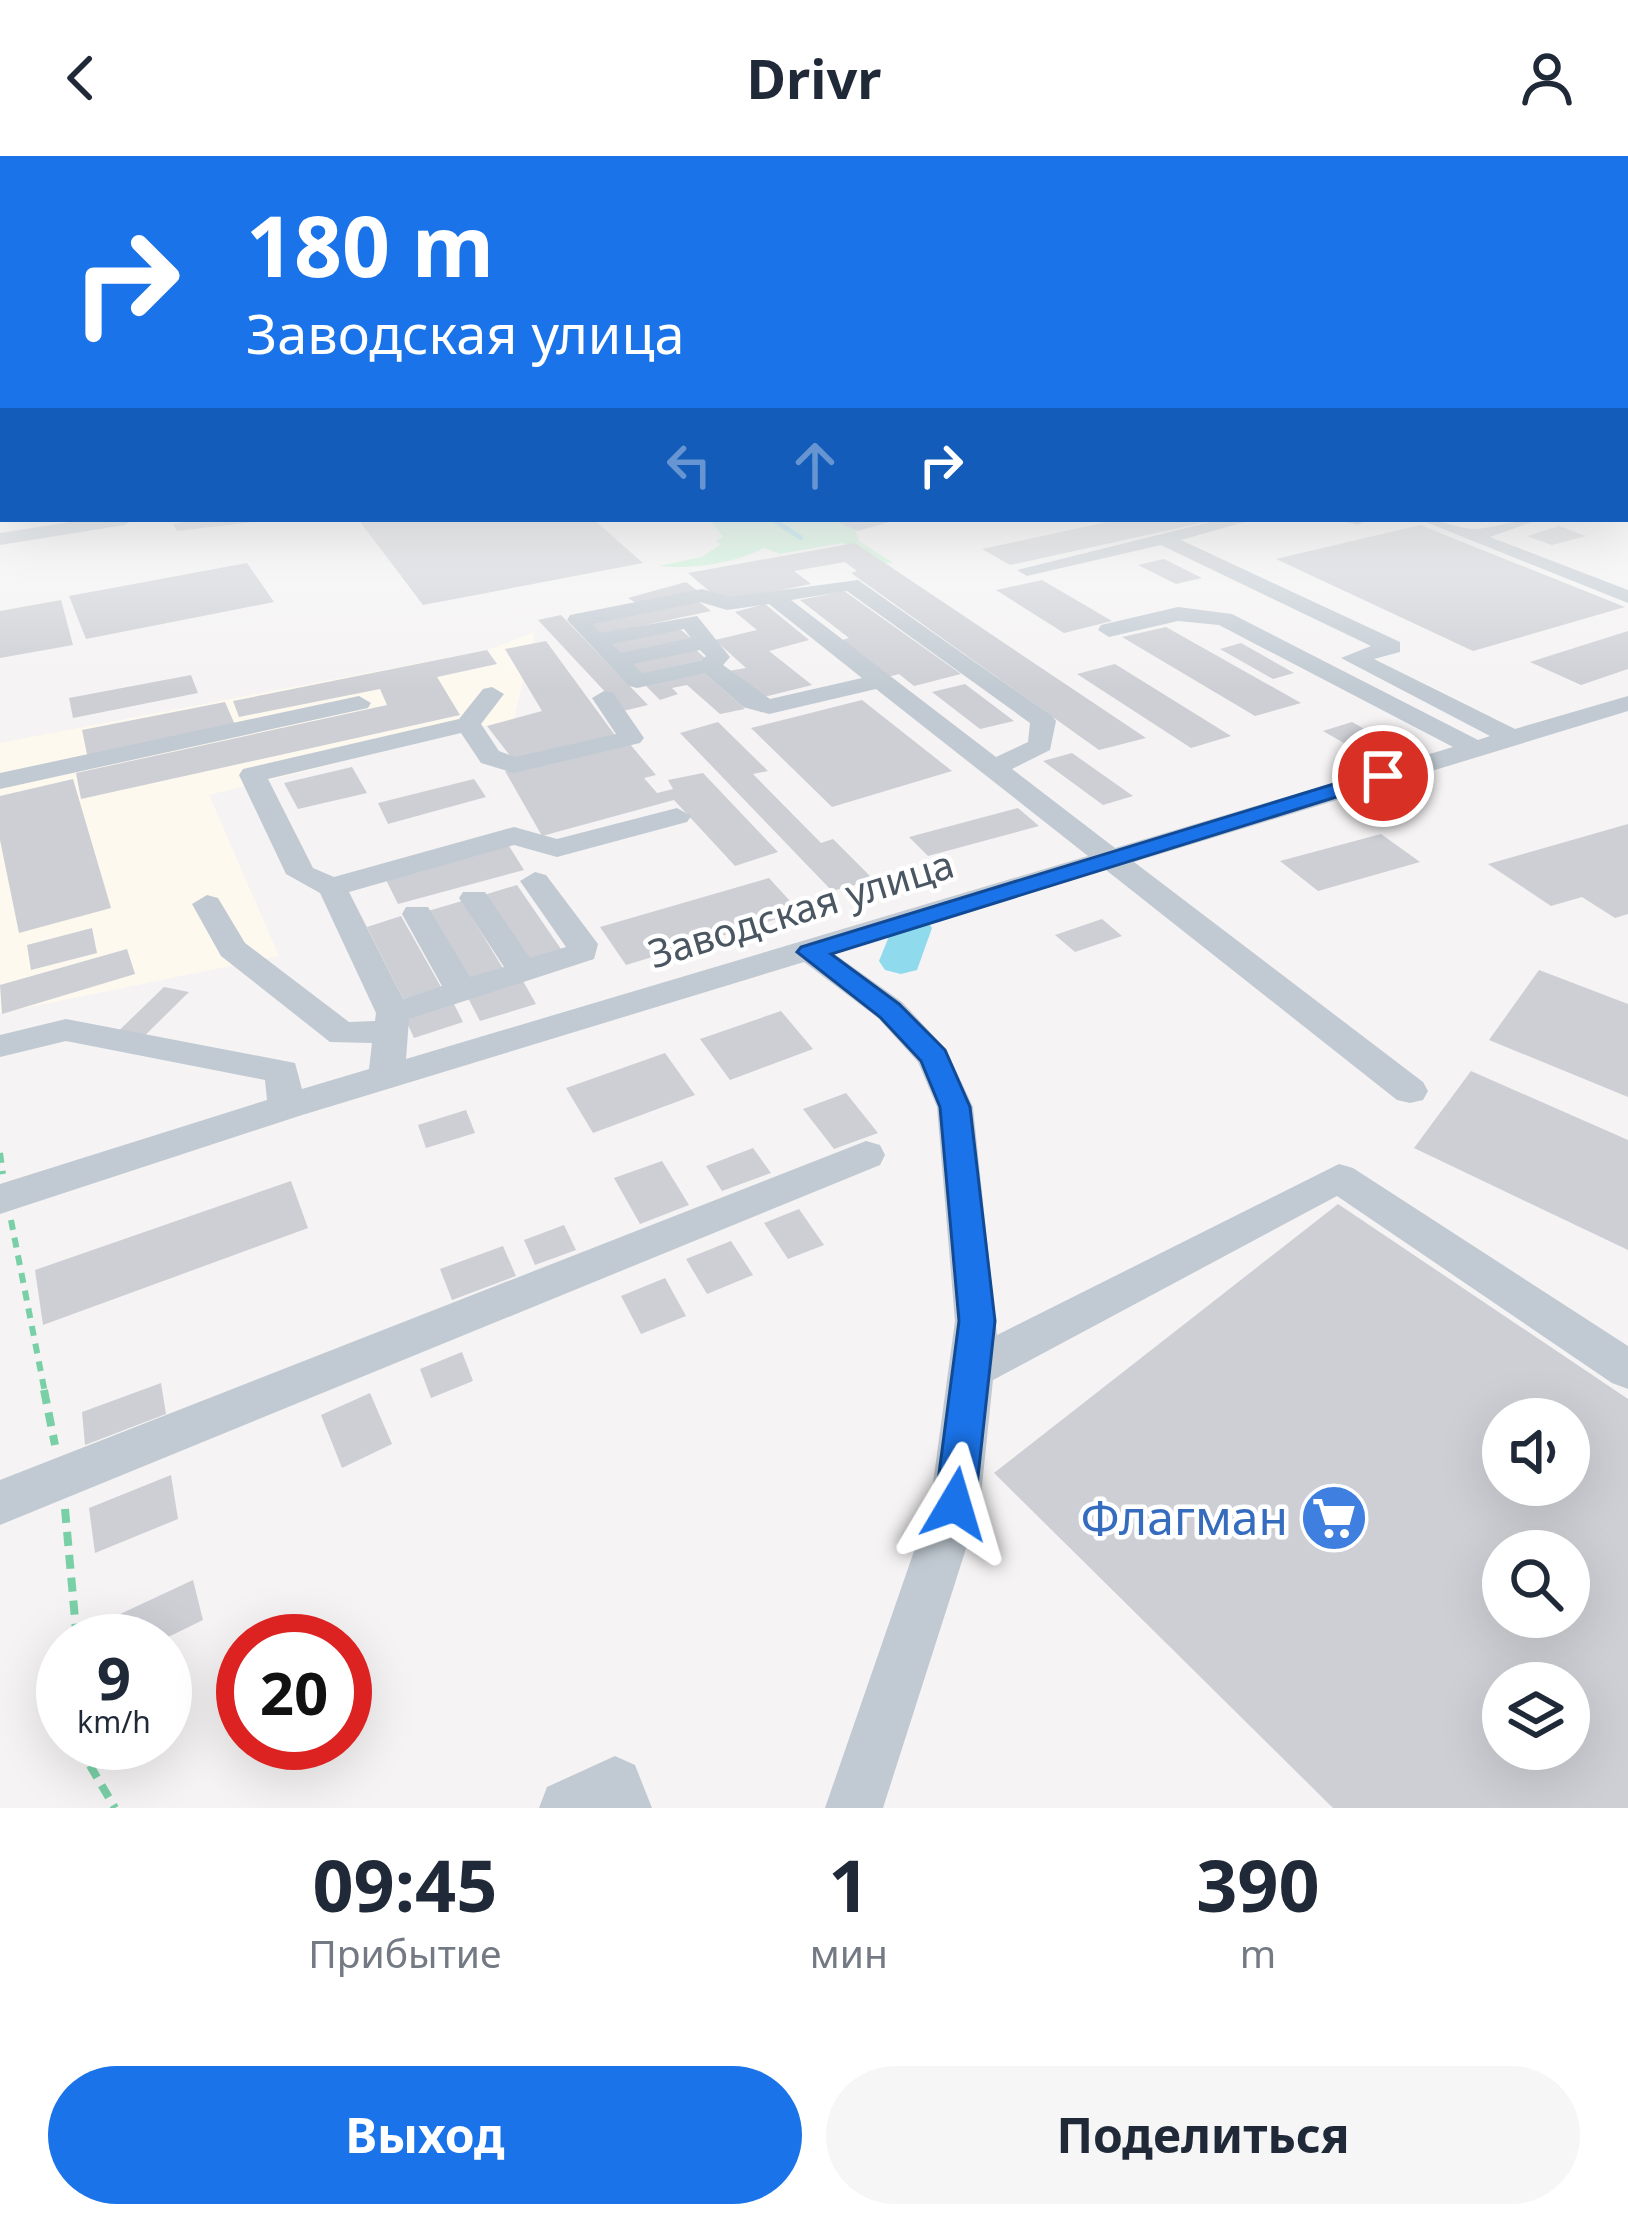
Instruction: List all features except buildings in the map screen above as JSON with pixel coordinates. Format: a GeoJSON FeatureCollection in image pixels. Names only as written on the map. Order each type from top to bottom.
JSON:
{"type":"FeatureCollection","features":[{"type":"Feature","properties":{"kind":"street"},"geometry":{"type":"LineString","coordinates":[[1027,570],[1175,535]]}},
{"type":"Feature","properties":{"kind":"street"},"geometry":{"type":"LineString","coordinates":[[1470,536],[1628,597]]}},
{"type":"Feature","properties":{"kind":"street"},"geometry":{"type":"LineString","coordinates":[[1162,538],[1392,647],[1353,658],[1511,737]]}},
{"type":"Feature","properties":{"kind":"street"},"geometry":{"type":"LineString","coordinates":[[630,610],[623,600],[628,593],[680,580]]}},
{"type":"Feature","properties":{"kind":"street"},"geometry":{"type":"LineString","coordinates":[[708,653],[637,681],[578,620],[702,596],[727,604],[850,584],[1043,721],[1041,745],[1023,757],[992,766]]}},
{"type":"Feature","properties":{"kind":"street"},"geometry":{"type":"LineString","coordinates":[[772,596],[1410,1091]]}},
{"type":"Feature","properties":{"kind":"street"},"geometry":{"type":"LineString","coordinates":[[1109,630],[1178,614],[1223,619],[1474,748]]}},
{"type":"Feature","properties":{"kind":"street"},"geometry":{"type":"LineString","coordinates":[[596,640],[689,621],[708,653],[752,702],[769,707],[879,681]]}},
{"type":"Feature","properties":{"kind":"street"},"geometry":{"type":"LineString","coordinates":[[492,694],[468,724],[252,775],[301,874],[332,886],[514,836],[557,848],[676,816]]}},
{"type":"Feature","properties":{"kind":"street"},"geometry":{"type":"LineString","coordinates":[[468,724],[490,757],[514,764],[632,738],[604,698]]}},
{"type":"Feature","properties":{"kind":"street"},"geometry":{"type":"LineString","coordinates":[[0,781],[359,703]]}},
{"type":"Feature","properties":{"kind":"street","name":"Заводская улица"},"geometry":{"type":"LineString","coordinates":[[3,1198],[286,1107],[1628,703]]}},
{"type":"Feature","properties":{"kind":"street"},"geometry":{"type":"LineString","coordinates":[[207,904],[232,949],[342,1034],[391,1022],[583,952],[583,944],[536,881]]}},
{"type":"Feature","properties":{"kind":"street"},"geometry":{"type":"LineString","coordinates":[[332,886],[391,1022],[386,1078]]}},
{"type":"Feature","properties":{"kind":"street"},"geometry":{"type":"LineString","coordinates":[[474,898],[524,973]]}},
{"type":"Feature","properties":{"kind":"street"},"geometry":{"type":"LineString","coordinates":[[417,914],[463,992]]}},
{"type":"Feature","properties":{"kind":"street"},"geometry":{"type":"LineString","coordinates":[[811,952],[890,1010],[934,1057],[955,1107],[975,1345],[955,1504],[854,1808]]}},
{"type":"Feature","properties":{"kind":"street"},"geometry":{"type":"LineString","coordinates":[[0,1046],[66,1030],[282,1071],[286,1107]]}},
{"type":"Feature","properties":{"kind":"street"},"geometry":{"type":"LineString","coordinates":[[0,1503],[866,1155]]}},
{"type":"Feature","properties":{"kind":"street"},"geometry":{"type":"LineString","coordinates":[[975,1345],[1339,1178],[1628,1370]]}},
{"type":"Feature","properties":{"kind":"street"},"geometry":{"type":"LineString","coordinates":[[568,1808],[615,1785],[623,1808]]}},
{"type":"Feature","properties":{"kind":"path"},"geometry":{"type":"LineString","coordinates":[[0,1153],[3,1198],[62,1479],[74,1614]]}},
{"type":"Feature","properties":{"kind":"path"},"geometry":{"type":"LineString","coordinates":[[93,1770],[116,1808]]}},
{"type":"Feature","properties":{"kind":"shaded area"},"geometry":{"type":"Polygon","coordinates":[[[535,632],[514,719],[209,795],[279,956],[0,1013],[0,743],[487,650],[535,632]]]}},
{"type":"Feature","properties":{"kind":"green space"},"geometry":{"type":"Polygon","coordinates":[[[857,535],[893,563],[867,562],[842,543],[780,554],[764,548],[699,566],[659,566],[702,557],[721,544],[715,541],[723,537],[857,535]]]}},
{"type":"Feature","properties":{"kind":"waterway"},"geometry":{"type":"LineString","coordinates":[[797,535],[801,538]]}},
{"type":"Feature","properties":{"kind":"waterway"},"geometry":{"type":"LineString","coordinates":[[901,961],[911,928]]}},
{"type":"Feature","properties":{"kind":"place","name":"Флагман"},"geometry":{"type":"Point","coordinates":[1334,1518]}},
{"type":"Feature","properties":{"kind":"route"},"geometry":{"type":"LineString","coordinates":[[955,1504],[977,1321],[955,1107],[934,1057],[890,1010],[811,952],[1383,776]]}}]}
